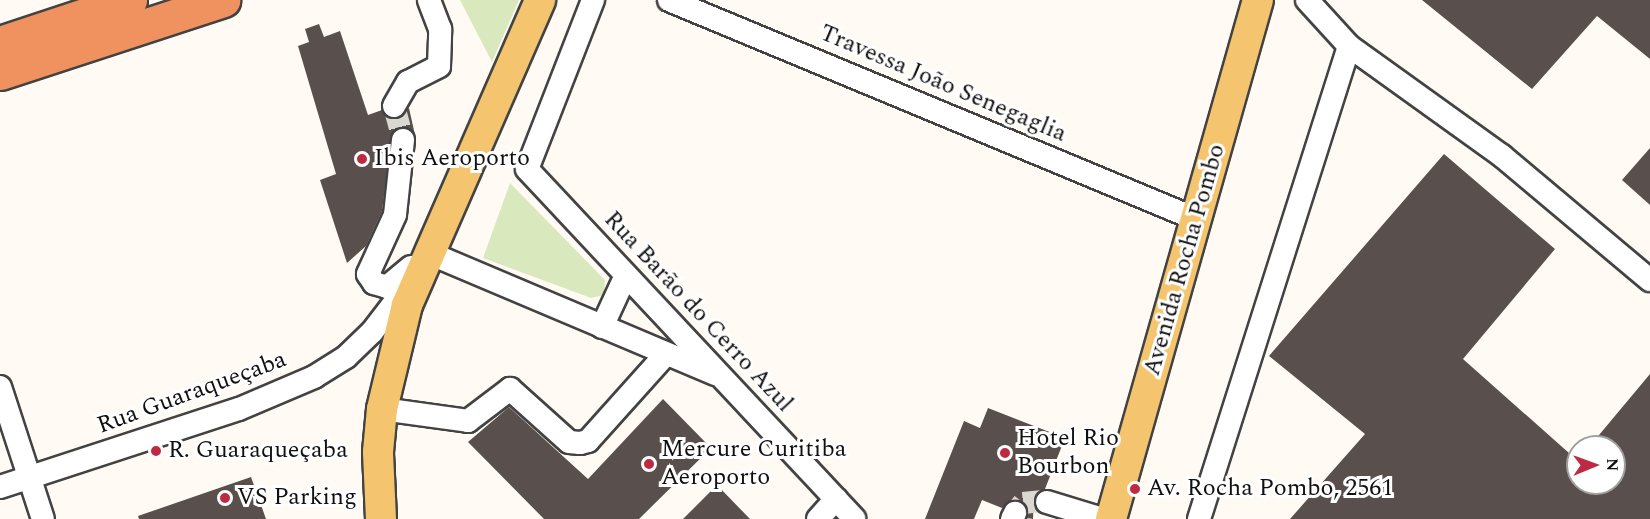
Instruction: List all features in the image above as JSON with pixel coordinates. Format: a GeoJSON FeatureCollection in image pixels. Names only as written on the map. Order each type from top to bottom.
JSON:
{"type":"FeatureCollection","features":[{"type":"Feature","properties":{"kind":"highway"},"geometry":{"type":"LineString","coordinates":[[0,43],[130,0]]}},
{"type":"Feature","properties":{"kind":"highway"},"geometry":{"type":"LineString","coordinates":[[0,73],[223,0]]}},
{"type":"Feature","properties":{"kind":"main road"},"geometry":{"type":"LineString","coordinates":[[381,519],[378,452],[382,409],[407,305],[540,0]]}},
{"type":"Feature","properties":{"kind":"main road","name":"Avenida Rocha Pombo"},"geometry":{"type":"LineString","coordinates":[[1111,519],[1258,0]]}},
{"type":"Feature","properties":{"kind":"street"},"geometry":{"type":"LineString","coordinates":[[394,105],[408,82],[439,66],[440,29],[429,0]]}},
{"type":"Feature","properties":{"kind":"street","name":"Rua Barão do Cerro Azul"},"geometry":{"type":"LineString","coordinates":[[593,0],[527,169],[854,519]]}},
{"type":"Feature","properties":{"kind":"street","name":"Travessa João Senegaglia"},"geometry":{"type":"LineString","coordinates":[[669,0],[1196,219]]}},
{"type":"Feature","properties":{"kind":"street"},"geometry":{"type":"LineString","coordinates":[[1307,0],[1349,46],[1502,156],[1650,280]]}},
{"type":"Feature","properties":{"kind":"street"},"geometry":{"type":"LineString","coordinates":[[1199,519],[1349,46]]}},
{"type":"Feature","properties":{"kind":"street"},"geometry":{"type":"LineString","coordinates":[[403,140],[395,216],[368,273],[374,283],[387,287],[429,253],[722,377]]}},
{"type":"Feature","properties":{"kind":"street","name":"Rua Guaraqueçaba"},"geometry":{"type":"LineString","coordinates":[[0,487],[239,409],[314,378],[346,357],[372,332],[429,253]]}},
{"type":"Feature","properties":{"kind":"street"},"geometry":{"type":"LineString","coordinates":[[603,327],[626,275]]}},
{"type":"Feature","properties":{"kind":"street"},"geometry":{"type":"LineString","coordinates":[[382,409],[468,421],[510,389],[569,441],[588,441],[666,354]]}},
{"type":"Feature","properties":{"kind":"street"},"geometry":{"type":"LineString","coordinates":[[0,387],[43,519]]}},
{"type":"Feature","properties":{"kind":"street"},"geometry":{"type":"LineString","coordinates":[[818,519],[836,499]]}},
{"type":"Feature","properties":{"kind":"street"},"geometry":{"type":"LineString","coordinates":[[1049,507],[1103,519]]}},
{"type":"Feature","properties":{"kind":"green space"},"geometry":{"type":"Polygon","coordinates":[[[460,0],[519,0],[492,62],[460,0]]]}},
{"type":"Feature","properties":{"kind":"green space"},"geometry":{"type":"Polygon","coordinates":[[[510,183],[605,280],[604,295],[591,298],[483,258],[510,183]]]}},
{"type":"Feature","properties":{"kind":"building"},"geometry":{"type":"Polygon","coordinates":[[[1422,0],[1650,0],[1650,59],[1597,16],[1532,89],[1422,0]]]}},
{"type":"Feature","properties":{"kind":"building","name":"Ibis Aeroporto"},"geometry":{"type":"Polygon","coordinates":[[[319,24],[324,37],[340,31],[368,115],[382,110],[395,119],[409,108],[415,135],[404,127],[392,133],[382,211],[366,246],[347,263],[320,180],[336,174],[298,46],[309,42],[305,29],[319,24]]]}},
{"type":"Feature","properties":{"kind":"building"},"geometry":{"type":"Polygon","coordinates":[[[1650,148],[1650,205],[1622,180],[1650,148]]]}},
{"type":"Feature","properties":{"kind":"building"},"geometry":{"type":"Polygon","coordinates":[[[1444,154],[1555,249],[1463,359],[1566,450],[1566,495],[1626,495],[1626,435],[1599,435],[1650,374],[1650,519],[1290,519],[1365,434],[1269,356],[1444,154]]]}},
{"type":"Feature","properties":{"kind":"building","name":"Mercure Curitiba Aeroporto"},"geometry":{"type":"Polygon","coordinates":[[[663,399],[711,448],[639,519],[544,519],[468,442],[509,407],[588,479],[663,399]]]}},
{"type":"Feature","properties":{"kind":"building","name":"Hotel Rio Bourbon"},"geometry":{"type":"Polygon","coordinates":[[[988,408],[1065,438],[1045,489],[1034,498],[1033,519],[1027,518],[1026,505],[1015,500],[1002,508],[982,500],[974,519],[925,519],[964,421],[980,428],[988,408]]]}},
{"type":"Feature","properties":{"kind":"building","name":"VS Parking"},"geometry":{"type":"Polygon","coordinates":[[[251,477],[266,519],[139,519],[138,516],[251,477]]]}},
{"type":"Feature","properties":{"kind":"building"},"geometry":{"type":"Polygon","coordinates":[[[717,485],[750,519],[683,519],[717,485]]]}},
{"type":"Feature","properties":{"kind":"tunnel"},"geometry":{"type":"LineString","coordinates":[[394,106],[403,140]]}},
{"type":"Feature","properties":{"kind":"tunnel"},"geometry":{"type":"LineString","coordinates":[[1015,513],[1023,503],[1041,501]]}},
{"type":"Feature","properties":{"kind":"place","name":"Ibis Aeroporto"},"geometry":{"type":"Point","coordinates":[362,159]}},
{"type":"Feature","properties":{"kind":"place","name":"R. Guaraqueçaba"},"geometry":{"type":"Point","coordinates":[156,451]}},
{"type":"Feature","properties":{"kind":"place","name":"Hotel Rio Bourbon"},"geometry":{"type":"Point","coordinates":[1005,453]}},
{"type":"Feature","properties":{"kind":"place","name":"Mercure Curitiba Aeroporto"},"geometry":{"type":"Point","coordinates":[649,464]}},
{"type":"Feature","properties":{"kind":"place","name":"Av. Rocha Pombo, 2561"},"geometry":{"type":"Point","coordinates":[1135,489]}},
{"type":"Feature","properties":{"kind":"place","name":"VS Parking"},"geometry":{"type":"Point","coordinates":[225,498]}}]}
